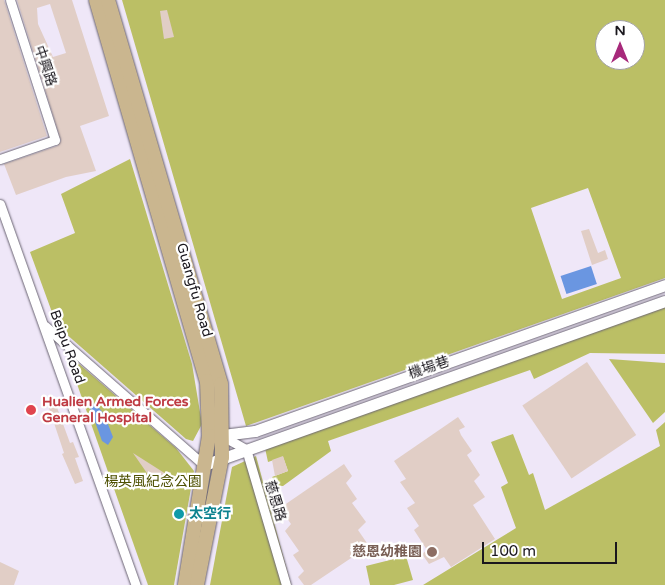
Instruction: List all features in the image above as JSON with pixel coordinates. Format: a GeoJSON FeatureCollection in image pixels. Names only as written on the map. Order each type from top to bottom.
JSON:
{"type":"FeatureCollection","features":[{"type":"Feature","properties":{"kind":"main road","name":"Guangfu Road"},"geometry":{"type":"LineString","coordinates":[[96,0],[207,381],[209,436],[185,585]]}},
{"type":"Feature","properties":{"kind":"main road","name":"Guangfu Road"},"geometry":{"type":"LineString","coordinates":[[108,0],[221,384],[224,437],[222,457],[197,585]]}},
{"type":"Feature","properties":{"kind":"street","name":"中興路"},"geometry":{"type":"LineString","coordinates":[[0,158],[55,140],[10,0]]}},
{"type":"Feature","properties":{"kind":"street","name":"Beipu Road"},"geometry":{"type":"LineString","coordinates":[[0,204],[136,585]]}},
{"type":"Feature","properties":{"kind":"street","name":"機場巷"},"geometry":{"type":"LineString","coordinates":[[209,436],[224,437],[255,431],[665,285]]}},
{"type":"Feature","properties":{"kind":"street","name":"機場巷"},"geometry":{"type":"LineString","coordinates":[[204,465],[222,457],[665,301]]}},
{"type":"Feature","properties":{"kind":"street"},"geometry":{"type":"LineString","coordinates":[[45,326],[204,465]]}},
{"type":"Feature","properties":{"kind":"street"},"geometry":{"type":"LineString","coordinates":[[300,415],[305,428]]}},
{"type":"Feature","properties":{"kind":"street"},"geometry":{"type":"LineString","coordinates":[[224,437],[246,449]]}},
{"type":"Feature","properties":{"kind":"street","name":"慈恩路"},"geometry":{"type":"LineString","coordinates":[[246,449],[286,585]]}},
{"type":"Feature","properties":{"kind":"green space"},"geometry":{"type":"Polygon","coordinates":[[[122,0],[665,0],[665,278],[246,426],[122,0]],[[588,188],[531,208],[562,299],[621,278],[588,188]]]}},
{"type":"Feature","properties":{"kind":"green space"},"geometry":{"type":"Polygon","coordinates":[[[130,159],[192,364],[202,424],[193,441],[186,439],[57,326],[30,252],[75,233],[61,194],[130,159]]]}},
{"type":"Feature","properties":{"kind":"green space"},"geometry":{"type":"Polygon","coordinates":[[[665,307],[665,354],[590,353],[534,379],[530,370],[328,441],[331,451],[283,486],[275,486],[272,477],[288,471],[283,457],[268,462],[265,448],[665,307]]]}},
{"type":"Feature","properties":{"kind":"green space"},"geometry":{"type":"Polygon","coordinates":[[[609,359],[665,363],[665,412],[653,423],[609,359]]]}},
{"type":"Feature","properties":{"kind":"green space","name":"楊英風紀念公園"},"geometry":{"type":"Polygon","coordinates":[[[78,363],[176,448],[194,471],[174,585],[148,585],[71,367],[78,363]]]}},
{"type":"Feature","properties":{"kind":"green space"},"geometry":{"type":"Polygon","coordinates":[[[665,422],[665,585],[423,585],[516,528],[501,487],[508,483],[491,442],[513,434],[529,475],[533,473],[545,510],[660,446],[656,430],[665,422]]]}},
{"type":"Feature","properties":{"kind":"green space"},"geometry":{"type":"Polygon","coordinates":[[[256,456],[291,585],[210,585],[232,467],[256,456]]]}},
{"type":"Feature","properties":{"kind":"green space"},"geometry":{"type":"Polygon","coordinates":[[[406,556],[413,580],[394,585],[370,585],[366,566],[406,556]]]}},
{"type":"Feature","properties":{"kind":"water"},"geometry":{"type":"Polygon","coordinates":[[[591,266],[597,284],[566,294],[561,276],[591,266]]]}},
{"type":"Feature","properties":{"kind":"water"},"geometry":{"type":"Polygon","coordinates":[[[95,403],[104,414],[113,437],[108,445],[102,441],[90,408],[95,403]]]}},
{"type":"Feature","properties":{"kind":"building"},"geometry":{"type":"Polygon","coordinates":[[[0,0],[4,0],[47,136],[0,152],[0,0]]]}},
{"type":"Feature","properties":{"kind":"building"},"geometry":{"type":"Polygon","coordinates":[[[17,0],[72,0],[109,116],[80,126],[96,171],[66,177],[16,195],[4,164],[57,146],[61,141],[17,0]],[[50,4],[37,8],[38,24],[53,57],[66,53],[50,4]]]}},
{"type":"Feature","properties":{"kind":"building"},"geometry":{"type":"Polygon","coordinates":[[[167,10],[174,37],[164,39],[160,11],[167,10]]]}},
{"type":"Feature","properties":{"kind":"building"},"geometry":{"type":"Polygon","coordinates":[[[589,229],[598,253],[605,250],[608,259],[592,265],[581,231],[589,229]]]}},
{"type":"Feature","properties":{"kind":"building"},"geometry":{"type":"Polygon","coordinates":[[[587,362],[636,435],[572,479],[522,406],[587,362]]]}},
{"type":"Feature","properties":{"kind":"building"},"geometry":{"type":"Polygon","coordinates":[[[55,402],[70,443],[73,442],[79,457],[75,458],[83,481],[75,484],[62,454],[64,453],[48,405],[55,402]]]}},
{"type":"Feature","properties":{"kind":"building"},"geometry":{"type":"Polygon","coordinates":[[[458,417],[465,427],[459,430],[461,435],[472,451],[467,455],[480,475],[474,481],[485,497],[473,505],[495,539],[451,567],[444,557],[429,564],[422,554],[427,550],[414,530],[419,526],[407,508],[415,503],[400,482],[406,479],[394,461],[458,417]]]}},
{"type":"Feature","properties":{"kind":"building"},"geometry":{"type":"Polygon","coordinates":[[[133,453],[166,474],[163,487],[149,476],[133,453]]]}},
{"type":"Feature","properties":{"kind":"building"},"geometry":{"type":"Polygon","coordinates":[[[283,456],[288,471],[275,476],[272,460],[283,456]]]}},
{"type":"Feature","properties":{"kind":"building"},"geometry":{"type":"Polygon","coordinates":[[[344,464],[352,476],[346,483],[357,499],[352,503],[366,522],[358,530],[369,546],[311,585],[304,585],[298,577],[304,571],[293,555],[299,551],[285,531],[291,524],[280,508],[344,464]]]}},
{"type":"Feature","properties":{"kind":"building"},"geometry":{"type":"Polygon","coordinates":[[[0,562],[19,571],[14,585],[0,585],[0,562]]]}},
{"type":"Feature","properties":{"kind":"place","name":"Hualien Armed Forces General Hospital"},"geometry":{"type":"Point","coordinates":[31,410]}},
{"type":"Feature","properties":{"kind":"place","name":"太空行"},"geometry":{"type":"Point","coordinates":[179,514]}},
{"type":"Feature","properties":{"kind":"place","name":"慈恩幼稚園"},"geometry":{"type":"Point","coordinates":[432,552]}}]}
